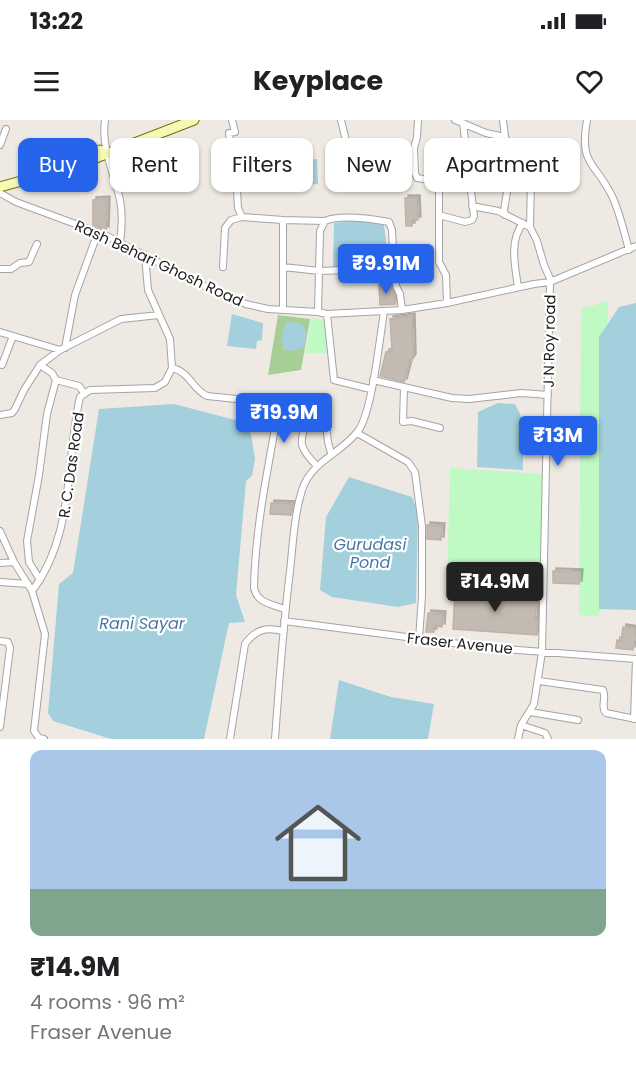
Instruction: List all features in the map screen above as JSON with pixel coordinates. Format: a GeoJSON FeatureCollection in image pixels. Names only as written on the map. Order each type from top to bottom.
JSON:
{"type":"FeatureCollection","features":[{"type":"Feature","properties":{"kind":"main road"},"geometry":{"type":"LineString","coordinates":[[0,187],[75,166],[177,120]]}},
{"type":"Feature","properties":{"kind":"main road"},"geometry":{"type":"LineString","coordinates":[[0,182],[106,151],[194,120]]}},
{"type":"Feature","properties":{"kind":"street"},"geometry":{"type":"LineString","coordinates":[[105,120],[106,151],[121,206],[120,243]]}},
{"type":"Feature","properties":{"kind":"street"},"geometry":{"type":"LineString","coordinates":[[232,120],[235,132],[230,133],[231,150],[228,161],[236,169],[238,208],[242,217]]}},
{"type":"Feature","properties":{"kind":"street"},"geometry":{"type":"LineString","coordinates":[[342,120],[346,138]]}},
{"type":"Feature","properties":{"kind":"street"},"geometry":{"type":"LineString","coordinates":[[418,120],[414,150],[415,173],[417,178],[436,181],[439,185],[439,262],[446,275],[447,303]]}},
{"type":"Feature","properties":{"kind":"street"},"geometry":{"type":"LineString","coordinates":[[455,120],[486,133],[505,137],[503,120]]}},
{"type":"Feature","properties":{"kind":"street"},"geometry":{"type":"LineString","coordinates":[[587,120],[584,145],[586,154],[618,208],[629,249]]}},
{"type":"Feature","properties":{"kind":"street"},"geometry":{"type":"LineString","coordinates":[[439,215],[465,222],[470,222],[474,216],[463,123]]}},
{"type":"Feature","properties":{"kind":"street"},"geometry":{"type":"LineString","coordinates":[[0,145],[6,129]]}},
{"type":"Feature","properties":{"kind":"street"},"geometry":{"type":"LineString","coordinates":[[155,134],[157,138]]}},
{"type":"Feature","properties":{"kind":"street"},"geometry":{"type":"LineString","coordinates":[[505,215],[507,192]]}},
{"type":"Feature","properties":{"kind":"street"},"geometry":{"type":"LineString","coordinates":[[530,192],[530,227],[550,282]]}},
{"type":"Feature","properties":{"kind":"street","name":"Rash Behari Ghosh Road"},"geometry":{"type":"LineString","coordinates":[[0,193],[16,202],[98,232],[222,295],[246,304],[268,309],[327,314],[402,310],[550,282],[636,246]]}},
{"type":"Feature","properties":{"kind":"street"},"geometry":{"type":"LineString","coordinates":[[472,206],[498,211],[530,227]]}},
{"type":"Feature","properties":{"kind":"street"},"geometry":{"type":"LineString","coordinates":[[223,267],[225,228],[231,220],[242,217],[283,220],[366,219],[389,222],[392,230],[396,286],[400,294],[402,310]]}},
{"type":"Feature","properties":{"kind":"street"},"geometry":{"type":"LineString","coordinates":[[283,220],[284,310]]}},
{"type":"Feature","properties":{"kind":"street"},"geometry":{"type":"LineString","coordinates":[[318,312],[320,231],[325,220]]}},
{"type":"Feature","properties":{"kind":"street"},"geometry":{"type":"LineString","coordinates":[[518,287],[514,247],[519,228],[523,223]]}},
{"type":"Feature","properties":{"kind":"street"},"geometry":{"type":"LineString","coordinates":[[62,349],[75,295],[98,232]]}},
{"type":"Feature","properties":{"kind":"street"},"geometry":{"type":"LineString","coordinates":[[0,269],[10,269],[17,264],[29,262],[37,244]]}},
{"type":"Feature","properties":{"kind":"street"},"geometry":{"type":"LineString","coordinates":[[145,255],[148,290],[170,339],[172,368],[184,372],[200,392],[207,396],[259,400],[267,402],[276,413],[261,506],[254,588],[260,600],[284,609]]}},
{"type":"Feature","properties":{"kind":"street"},"geometry":{"type":"LineString","coordinates":[[283,267],[320,271],[394,268]]}},
{"type":"Feature","properties":{"kind":"street","name":"J N Roy road"},"geometry":{"type":"LineString","coordinates":[[521,725],[534,704],[542,652],[550,282]]}},
{"type":"Feature","properties":{"kind":"street"},"geometry":{"type":"LineString","coordinates":[[274,739],[284,609],[298,506],[307,479],[331,453],[357,433],[363,421],[373,380],[384,312]]}},
{"type":"Feature","properties":{"kind":"street"},"geometry":{"type":"LineString","coordinates":[[327,314],[334,380],[370,389]]}},
{"type":"Feature","properties":{"kind":"street"},"geometry":{"type":"LineString","coordinates":[[0,415],[12,413],[40,365],[62,349],[121,319],[159,315]]}},
{"type":"Feature","properties":{"kind":"street"},"geometry":{"type":"LineString","coordinates":[[0,332],[62,349]]}},
{"type":"Feature","properties":{"kind":"street"},"geometry":{"type":"LineString","coordinates":[[0,364],[2,365],[13,336]]}},
{"type":"Feature","properties":{"kind":"street"},"geometry":{"type":"LineString","coordinates":[[40,365],[52,373],[56,380],[47,414],[27,541],[29,562],[40,580]]}},
{"type":"Feature","properties":{"kind":"street","name":"R. C. Das Road"},"geometry":{"type":"LineString","coordinates":[[30,587],[40,580],[53,557],[62,528],[80,397],[90,390],[155,388],[165,382],[172,368]]}},
{"type":"Feature","properties":{"kind":"street"},"geometry":{"type":"LineString","coordinates":[[56,380],[79,386],[84,393]]}},
{"type":"Feature","properties":{"kind":"street"},"geometry":{"type":"LineString","coordinates":[[373,380],[452,398],[469,399],[522,393],[548,395]]}},
{"type":"Feature","properties":{"kind":"street"},"geometry":{"type":"LineString","coordinates":[[404,387],[403,422],[412,421],[440,428]]}},
{"type":"Feature","properties":{"kind":"street"},"geometry":{"type":"LineString","coordinates":[[317,466],[301,446],[306,408],[312,401],[324,408],[331,453]]}},
{"type":"Feature","properties":{"kind":"street"},"geometry":{"type":"LineString","coordinates":[[272,406],[279,402],[306,408]]}},
{"type":"Feature","properties":{"kind":"street"},"geometry":{"type":"LineString","coordinates":[[357,433],[408,462],[415,472],[422,526],[422,596],[419,639]]}},
{"type":"Feature","properties":{"kind":"street"},"geometry":{"type":"LineString","coordinates":[[0,531],[14,562],[30,587],[45,634],[34,731],[39,738],[44,739]]}},
{"type":"Feature","properties":{"kind":"street"},"geometry":{"type":"LineString","coordinates":[[0,563],[14,562]]}},
{"type":"Feature","properties":{"kind":"street"},"geometry":{"type":"LineString","coordinates":[[0,582],[30,587]]}},
{"type":"Feature","properties":{"kind":"street","name":"Fraser Avenue"},"geometry":{"type":"LineString","coordinates":[[284,621],[491,648],[636,659]]}},
{"type":"Feature","properties":{"kind":"street"},"geometry":{"type":"LineString","coordinates":[[230,739],[245,644],[260,630],[270,628],[283,631]]}},
{"type":"Feature","properties":{"kind":"street"},"geometry":{"type":"LineString","coordinates":[[0,641],[8,642],[10,648],[0,728]]}},
{"type":"Feature","properties":{"kind":"street"},"geometry":{"type":"LineString","coordinates":[[539,681],[603,690],[605,695],[603,707],[606,713],[635,719],[636,659]]}},
{"type":"Feature","properties":{"kind":"street"},"geometry":{"type":"LineString","coordinates":[[530,712],[578,720]]}},
{"type":"Feature","properties":{"kind":"street"},"geometry":{"type":"LineString","coordinates":[[518,739],[521,725],[545,733],[548,739]]}},
{"type":"Feature","properties":{"kind":"green space"},"geometry":{"type":"Polygon","coordinates":[[[608,301],[599,616],[579,615],[581,309],[608,301]]]}},
{"type":"Feature","properties":{"kind":"green space"},"geometry":{"type":"Polygon","coordinates":[[[278,315],[310,319],[301,370],[268,375],[278,315]]]}},
{"type":"Feature","properties":{"kind":"green space"},"geometry":{"type":"Polygon","coordinates":[[[311,318],[324,320],[328,353],[306,353],[311,318]]]}},
{"type":"Feature","properties":{"kind":"green space"},"geometry":{"type":"Polygon","coordinates":[[[450,468],[543,474],[540,592],[447,586],[450,468]]]}},
{"type":"Feature","properties":{"kind":"water"},"geometry":{"type":"Polygon","coordinates":[[[313,159],[317,159],[318,184],[313,184],[313,159]]]}},
{"type":"Feature","properties":{"kind":"water"},"geometry":{"type":"Polygon","coordinates":[[[350,219],[376,221],[377,224],[384,225],[388,256],[378,259],[378,266],[333,267],[334,223],[350,219]]]}},
{"type":"Feature","properties":{"kind":"water"},"geometry":{"type":"Polygon","coordinates":[[[636,303],[636,610],[599,609],[599,337],[619,307],[636,303]]]}},
{"type":"Feature","properties":{"kind":"water"},"geometry":{"type":"Polygon","coordinates":[[[232,314],[263,323],[262,340],[257,341],[256,349],[227,346],[232,314]]]}},
{"type":"Feature","properties":{"kind":"water"},"geometry":{"type":"Polygon","coordinates":[[[286,322],[293,322],[305,328],[303,348],[291,351],[283,349],[282,336],[286,322]]]}},
{"type":"Feature","properties":{"kind":"water"},"geometry":{"type":"Polygon","coordinates":[[[498,403],[515,404],[523,420],[523,470],[477,467],[478,412],[498,403]]]}},
{"type":"Feature","properties":{"kind":"water","name":"Rani Sayar"},"geometry":{"type":"Polygon","coordinates":[[[174,404],[239,421],[251,434],[255,459],[252,476],[246,481],[236,595],[245,622],[229,623],[204,739],[111,739],[53,721],[48,713],[59,584],[73,573],[99,409],[174,404]]]}},
{"type":"Feature","properties":{"kind":"water","name":"Gurudasi Pond"},"geometry":{"type":"Polygon","coordinates":[[[349,477],[412,497],[418,512],[416,603],[398,607],[332,597],[320,590],[326,517],[349,477]]]}},
{"type":"Feature","properties":{"kind":"water"},"geometry":{"type":"Polygon","coordinates":[[[339,680],[391,697],[434,704],[428,739],[330,739],[339,680]]]}},
{"type":"Feature","properties":{"kind":"building"},"geometry":{"type":"Polygon","coordinates":[[[405,198],[417,198],[418,220],[412,220],[412,226],[406,226],[405,198]]]}},
{"type":"Feature","properties":{"kind":"building"},"geometry":{"type":"Polygon","coordinates":[[[107,199],[106,230],[93,225],[93,200],[107,199]]]}},
{"type":"Feature","properties":{"kind":"building"},"geometry":{"type":"Polygon","coordinates":[[[390,284],[396,304],[380,305],[379,285],[390,284]]]}},
{"type":"Feature","properties":{"kind":"building"},"geometry":{"type":"Polygon","coordinates":[[[412,316],[413,357],[404,382],[380,376],[386,352],[392,350],[390,319],[412,316]]]}},
{"type":"Feature","properties":{"kind":"building"},"geometry":{"type":"Polygon","coordinates":[[[271,503],[293,504],[291,515],[270,514],[271,503]]]}},
{"type":"Feature","properties":{"kind":"building"},"geometry":{"type":"Polygon","coordinates":[[[427,525],[442,526],[441,540],[427,539],[427,525]]]}},
{"type":"Feature","properties":{"kind":"building"},"geometry":{"type":"Polygon","coordinates":[[[553,571],[580,572],[579,584],[553,583],[553,571]]]}},
{"type":"Feature","properties":{"kind":"building"},"geometry":{"type":"Polygon","coordinates":[[[455,590],[528,599],[528,597],[537,598],[535,620],[537,621],[537,635],[453,629],[455,590]]]}},
{"type":"Feature","properties":{"kind":"building"},"geometry":{"type":"Polygon","coordinates":[[[428,613],[443,614],[442,627],[434,626],[434,632],[426,632],[428,613]]]}},
{"type":"Feature","properties":{"kind":"building"},"geometry":{"type":"Polygon","coordinates":[[[623,627],[636,629],[633,650],[616,648],[617,640],[621,641],[623,627]]]}}]}
